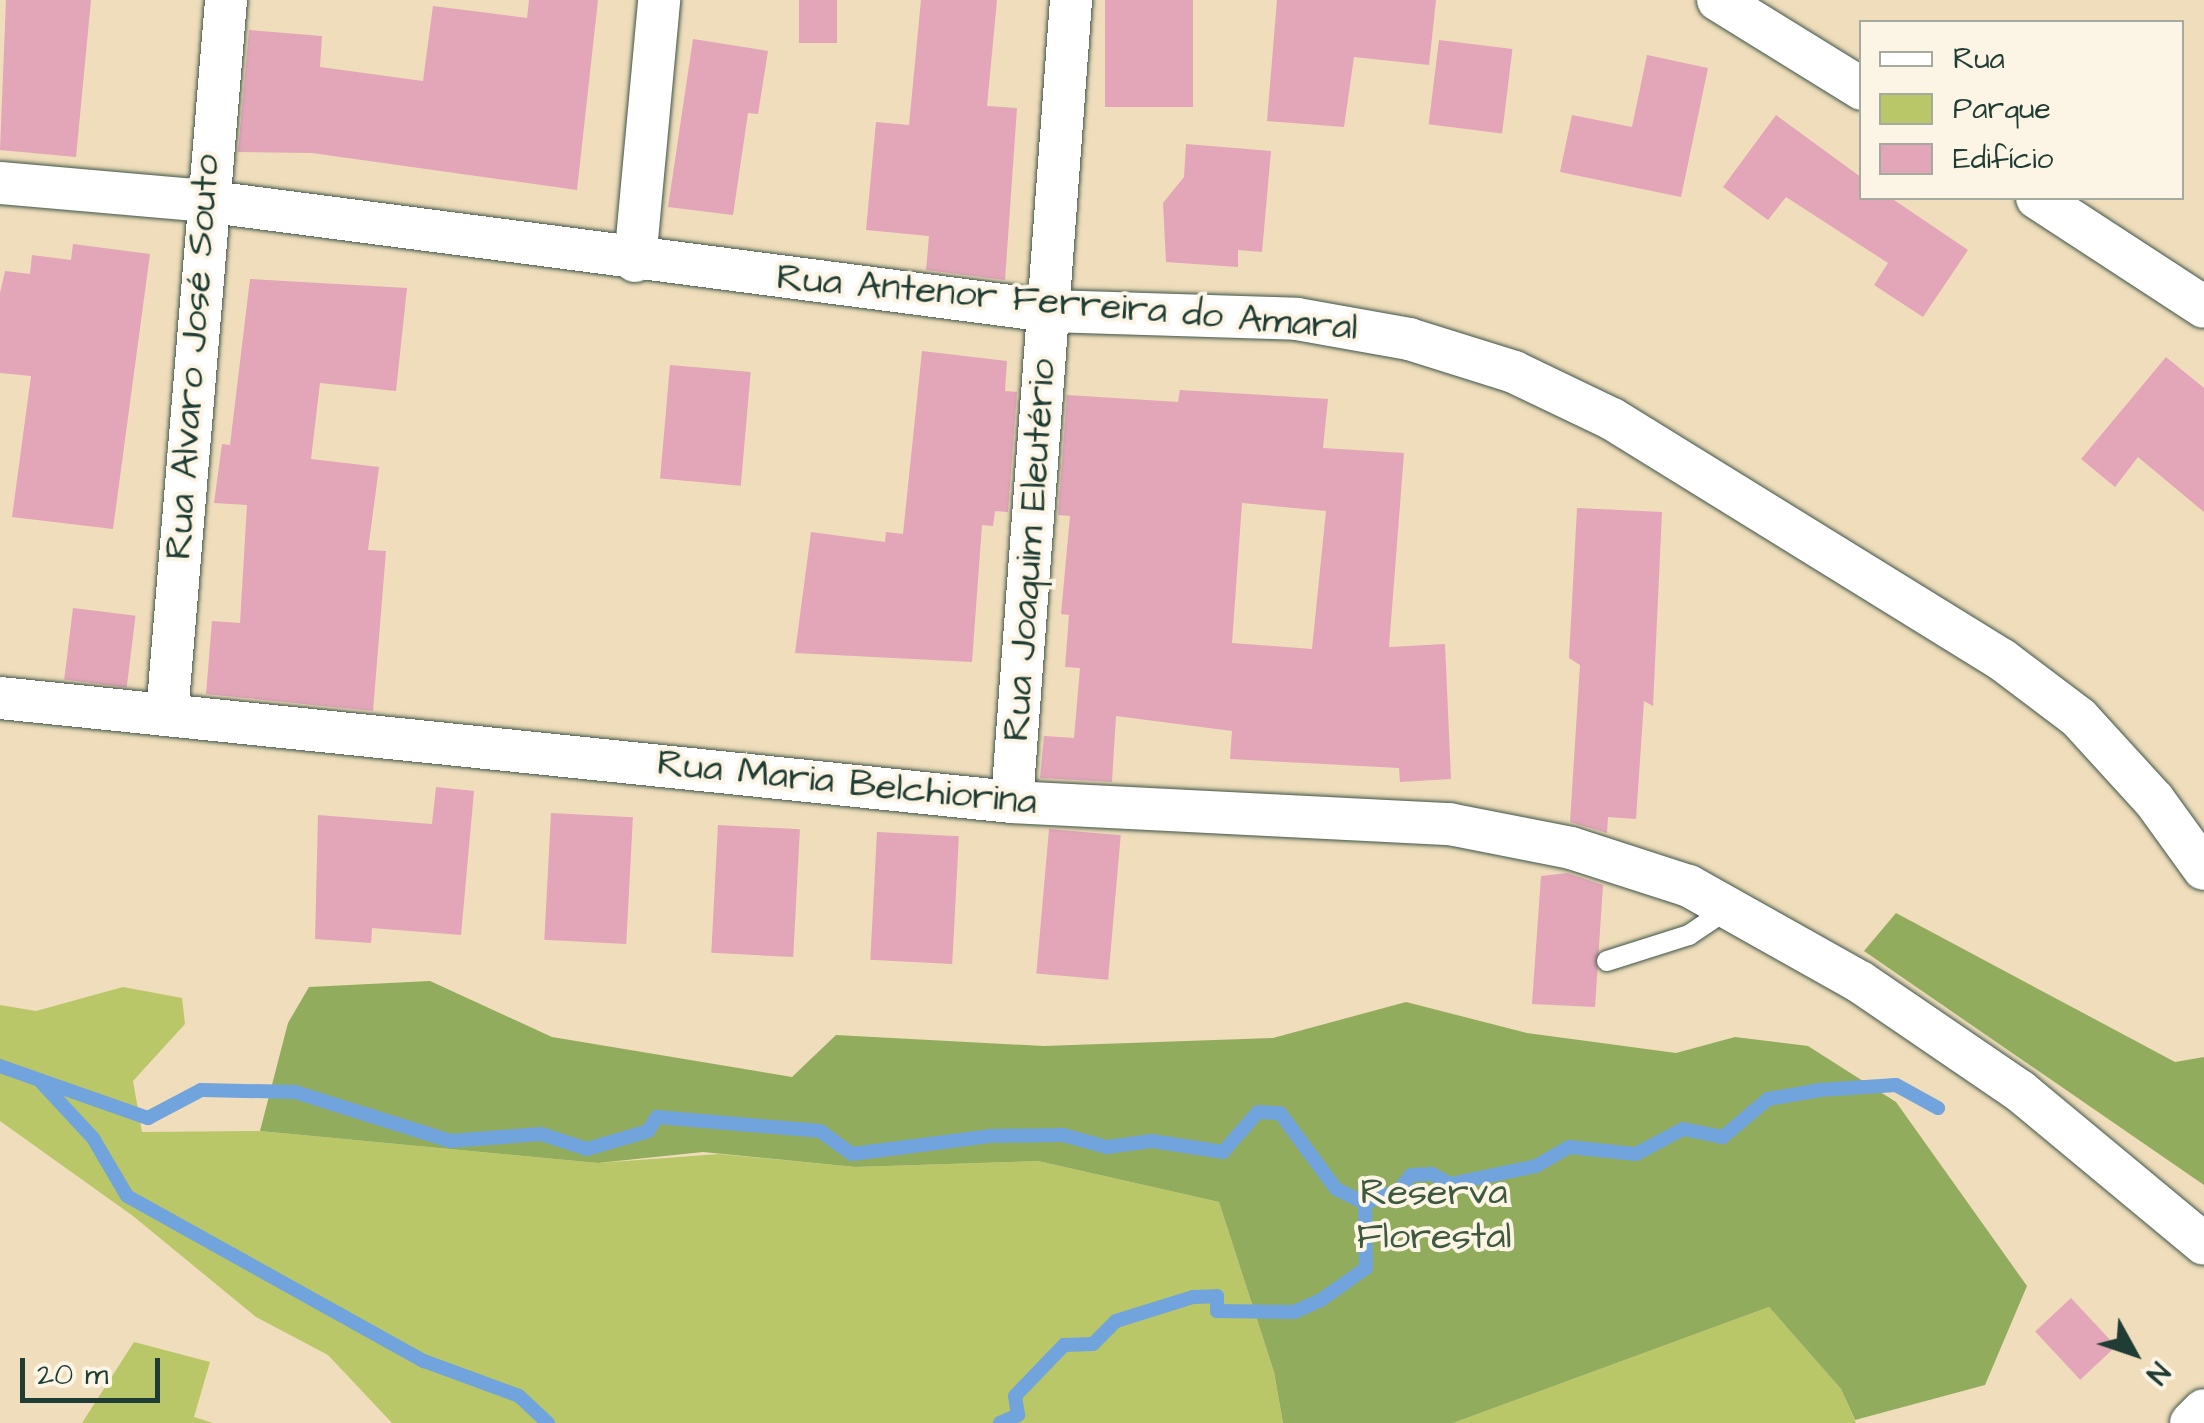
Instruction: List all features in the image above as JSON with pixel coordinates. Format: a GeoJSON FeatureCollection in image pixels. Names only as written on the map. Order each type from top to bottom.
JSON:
{"type":"FeatureCollection","features":[{"type":"Feature","properties":{"kind":"street","name":"Rua Alvaro José Souto"},"geometry":{"type":"LineString","coordinates":[[166,715],[204,202],[226,0]]}},
{"type":"Feature","properties":{"kind":"street"},"geometry":{"type":"LineString","coordinates":[[635,261],[659,0]]}},
{"type":"Feature","properties":{"kind":"street","name":"Rua Joaquim Eleutério"},"geometry":{"type":"LineString","coordinates":[[1012,802],[1071,0]]}},
{"type":"Feature","properties":{"kind":"street"},"geometry":{"type":"LineString","coordinates":[[1718,0],[1859,87]]}},
{"type":"Feature","properties":{"kind":"street","name":"Rua Antenor Ferreira do Amaral"},"geometry":{"type":"LineString","coordinates":[[0,183],[204,202],[635,261],[1049,311],[1297,320],[1409,339],[1514,372],[1612,418],[2001,659],[2078,718],[2154,800],[2204,869]]}},
{"type":"Feature","properties":{"kind":"street"},"geometry":{"type":"LineString","coordinates":[[2040,200],[2204,306]]}},
{"type":"Feature","properties":{"kind":"street","name":"Rua Maria Belchiorina"},"geometry":{"type":"LineString","coordinates":[[0,698],[1012,802],[1449,824],[1571,848],[1689,886],[1860,982],[2020,1091],[2204,1244]]}},
{"type":"Feature","properties":{"kind":"street"},"geometry":{"type":"LineString","coordinates":[[2192,1423],[2204,1410]]}},
{"type":"Feature","properties":{"kind":"lane"},"geometry":{"type":"LineString","coordinates":[[1607,961],[1689,935],[1730,908]]}},
{"type":"Feature","properties":{"kind":"green space"},"geometry":{"type":"Polygon","coordinates":[[[1896,913],[2175,1062],[2204,1057],[2204,1185],[1864,951],[1896,913]]]}},
{"type":"Feature","properties":{"kind":"green space","name":"Reserva Florestal"},"geometry":{"type":"Polygon","coordinates":[[[430,981],[552,1037],[792,1077],[836,1035],[1044,1046],[1273,1038],[1406,1002],[1527,1033],[1676,1053],[1735,1037],[1808,1046],[1896,1102],[2027,1286],[1985,1385],[1855,1420],[1841,1389],[1769,1307],[1453,1423],[1283,1423],[1274,1372],[1219,1202],[1038,1161],[855,1167],[703,1152],[598,1163],[260,1131],[288,1023],[309,987],[430,981]]]}},
{"type":"Feature","properties":{"kind":"green space"},"geometry":{"type":"Polygon","coordinates":[[[123,987],[182,998],[185,1024],[133,1081],[142,1132],[260,1131],[598,1163],[719,1154],[855,1167],[1038,1161],[1219,1202],[1274,1372],[1283,1423],[392,1423],[328,1355],[256,1317],[133,1216],[0,1121],[0,1005],[36,1011],[123,987]]]}},
{"type":"Feature","properties":{"kind":"green space"},"geometry":{"type":"Polygon","coordinates":[[[1769,1307],[1841,1389],[1856,1423],[1453,1423],[1769,1307]]]}},
{"type":"Feature","properties":{"kind":"green space"},"geometry":{"type":"Polygon","coordinates":[[[134,1342],[210,1362],[194,1417],[213,1423],[82,1423],[134,1342]]]}},
{"type":"Feature","properties":{"kind":"building"},"geometry":{"type":"Polygon","coordinates":[[[6,0],[91,0],[76,157],[0,150],[6,0]]]}},
{"type":"Feature","properties":{"kind":"building"},"geometry":{"type":"Polygon","coordinates":[[[529,0],[598,0],[577,190],[312,153],[238,152],[249,30],[322,36],[320,67],[423,81],[433,6],[527,18],[529,0]]]}},
{"type":"Feature","properties":{"kind":"building"},"geometry":{"type":"Polygon","coordinates":[[[799,0],[837,0],[837,43],[799,43],[799,0]]]}},
{"type":"Feature","properties":{"kind":"building"},"geometry":{"type":"Polygon","coordinates":[[[921,0],[997,0],[987,106],[1017,108],[1005,280],[926,270],[929,236],[866,230],[876,122],[909,125],[921,0]]]}},
{"type":"Feature","properties":{"kind":"building"},"geometry":{"type":"Polygon","coordinates":[[[1105,0],[1193,0],[1193,107],[1105,107],[1105,0]]]}},
{"type":"Feature","properties":{"kind":"building"},"geometry":{"type":"Polygon","coordinates":[[[1277,0],[1436,0],[1429,65],[1354,57],[1344,127],[1267,121],[1277,0]]]}},
{"type":"Feature","properties":{"kind":"building"},"geometry":{"type":"Polygon","coordinates":[[[693,39],[768,51],[758,114],[748,113],[733,215],[668,207],[693,39]]]}},
{"type":"Feature","properties":{"kind":"building"},"geometry":{"type":"Polygon","coordinates":[[[1439,40],[1512,49],[1502,133],[1429,124],[1439,40]]]}},
{"type":"Feature","properties":{"kind":"building"},"geometry":{"type":"Polygon","coordinates":[[[1647,55],[1708,68],[1681,197],[1560,172],[1572,115],[1632,127],[1647,55]]]}},
{"type":"Feature","properties":{"kind":"building"},"geometry":{"type":"Polygon","coordinates":[[[1776,115],[1859,176],[1859,200],[1894,200],[1968,250],[1923,317],[1874,285],[1888,263],[1786,197],[1768,220],[1723,187],[1776,115]]]}},
{"type":"Feature","properties":{"kind":"building"},"geometry":{"type":"Polygon","coordinates":[[[1186,144],[1271,151],[1262,252],[1238,250],[1238,267],[1166,262],[1163,203],[1184,177],[1186,144]]]}},
{"type":"Feature","properties":{"kind":"building"},"geometry":{"type":"Polygon","coordinates":[[[73,244],[150,254],[113,529],[12,517],[31,376],[0,373],[0,293],[5,271],[30,274],[32,255],[71,260],[73,244]]]}},
{"type":"Feature","properties":{"kind":"building"},"geometry":{"type":"Polygon","coordinates":[[[250,279],[407,288],[396,391],[320,383],[311,459],[379,467],[368,550],[386,551],[373,711],[206,694],[212,621],[240,623],[247,505],[214,503],[222,444],[230,445],[250,279]]]}},
{"type":"Feature","properties":{"kind":"building"},"geometry":{"type":"Polygon","coordinates":[[[922,351],[1007,361],[1005,391],[1017,392],[1008,512],[995,511],[993,526],[982,525],[972,662],[795,653],[811,532],[885,542],[886,532],[903,534],[922,351]]]}},
{"type":"Feature","properties":{"kind":"building"},"geometry":{"type":"Polygon","coordinates":[[[2166,357],[2204,388],[2204,512],[2138,457],[2115,487],[2081,459],[2166,357]]]}},
{"type":"Feature","properties":{"kind":"building"},"geometry":{"type":"Polygon","coordinates":[[[670,365],[751,372],[741,486],[660,479],[670,365]]]}},
{"type":"Feature","properties":{"kind":"building"},"geometry":{"type":"Polygon","coordinates":[[[1180,390],[1328,399],[1323,448],[1404,453],[1389,647],[1445,644],[1451,779],[1400,782],[1399,768],[1230,759],[1232,731],[1116,716],[1112,782],[1040,778],[1044,736],[1074,738],[1080,668],[1065,667],[1069,615],[1061,614],[1070,516],[1058,515],[1067,395],[1178,402],[1180,390]],[[1242,503],[1232,643],[1312,649],[1326,511],[1242,503]]]}},
{"type":"Feature","properties":{"kind":"building"},"geometry":{"type":"Polygon","coordinates":[[[1577,508],[1662,512],[1653,706],[1644,701],[1636,819],[1608,817],[1607,833],[1570,822],[1580,665],[1569,658],[1577,508]]]}},
{"type":"Feature","properties":{"kind":"building"},"geometry":{"type":"Polygon","coordinates":[[[73,608],[136,616],[127,687],[64,679],[73,608]]]}},
{"type":"Feature","properties":{"kind":"building"},"geometry":{"type":"Polygon","coordinates":[[[436,787],[474,791],[461,935],[372,928],[371,943],[315,939],[318,815],[432,824],[436,787]]]}},
{"type":"Feature","properties":{"kind":"building"},"geometry":{"type":"Polygon","coordinates":[[[551,813],[633,817],[626,944],[544,940],[551,813]]]}},
{"type":"Feature","properties":{"kind":"building"},"geometry":{"type":"Polygon","coordinates":[[[718,825],[800,829],[793,957],[711,953],[718,825]]]}},
{"type":"Feature","properties":{"kind":"building"},"geometry":{"type":"Polygon","coordinates":[[[1049,829],[1121,835],[1108,980],[1036,973],[1049,829]]]}},
{"type":"Feature","properties":{"kind":"building"},"geometry":{"type":"Polygon","coordinates":[[[877,832],[959,836],[952,964],[870,960],[877,832]]]}},
{"type":"Feature","properties":{"kind":"building"},"geometry":{"type":"Polygon","coordinates":[[[1567,873],[1603,885],[1595,1007],[1532,1004],[1541,876],[1567,873]]]}},
{"type":"Feature","properties":{"kind":"building"},"geometry":{"type":"Polygon","coordinates":[[[2071,1298],[2116,1346],[2080,1380],[2035,1331],[2071,1298]]]}},
{"type":"Feature","properties":{"kind":"waterway"},"geometry":{"type":"LineString","coordinates":[[0,1066],[148,1118],[201,1090],[295,1092],[450,1141],[541,1134],[587,1149],[648,1131],[657,1117],[820,1131],[852,1154],[990,1136],[1063,1135],[1107,1147],[1152,1141],[1223,1152],[1258,1112],[1280,1113],[1336,1189],[1365,1203]]}},
{"type":"Feature","properties":{"kind":"waterway"},"geometry":{"type":"LineString","coordinates":[[41,1082],[93,1138],[127,1196],[424,1361],[519,1396],[548,1423]]}},
{"type":"Feature","properties":{"kind":"waterway"},"geometry":{"type":"LineString","coordinates":[[1000,1423],[1018,1415],[1015,1396],[1064,1345],[1093,1344],[1116,1321],[1193,1297],[1217,1296],[1217,1311],[1294,1312],[1321,1300],[1366,1268],[1365,1203],[1399,1190],[1411,1175],[1432,1174],[1450,1184],[1536,1166],[1569,1147],[1636,1154],[1683,1129],[1723,1137],[1768,1099],[1820,1090],[1896,1085],[1938,1108]]}}]}
